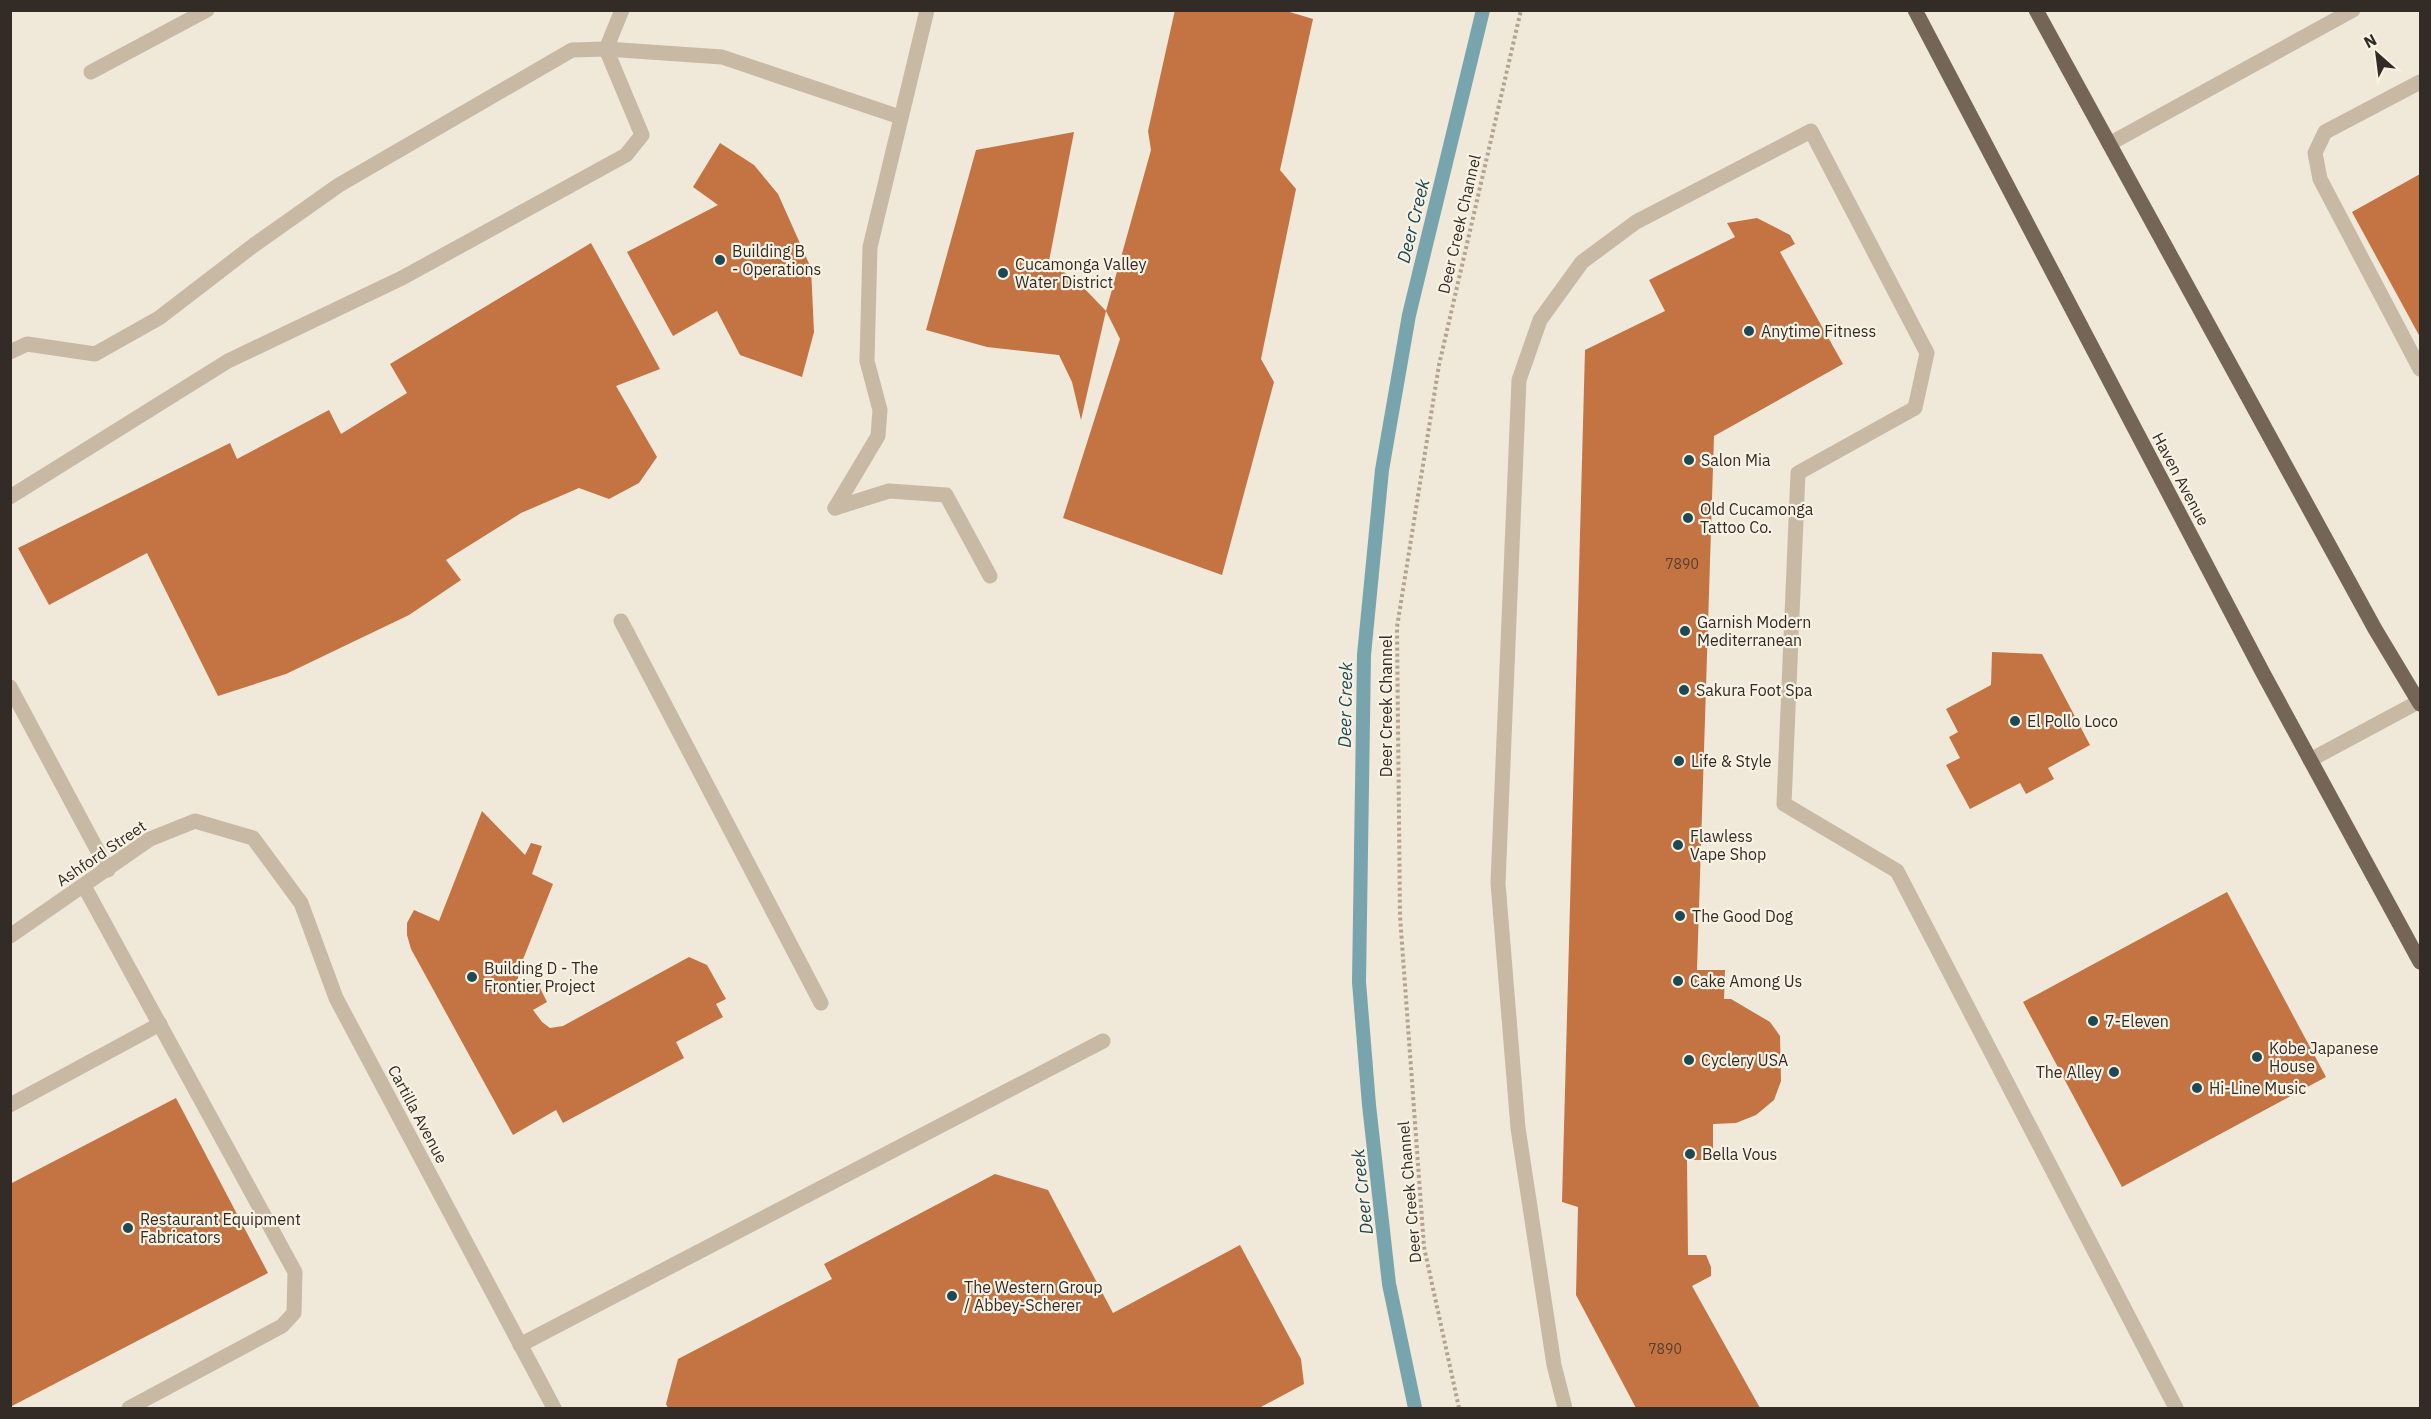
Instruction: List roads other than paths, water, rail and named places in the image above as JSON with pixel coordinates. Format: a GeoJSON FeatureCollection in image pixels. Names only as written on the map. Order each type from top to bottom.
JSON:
{"type":"FeatureCollection","features":[{"type":"Feature","properties":{"kind":"main road","name":"Haven Avenue"},"geometry":{"type":"LineString","coordinates":[[1915,10],[2310,760],[2421,962]]}},
{"type":"Feature","properties":{"kind":"main road"},"geometry":{"type":"LineString","coordinates":[[2036,10],[2370,619],[2420,702]]}},
{"type":"Feature","properties":{"kind":"street"},"geometry":{"type":"LineString","coordinates":[[91,72],[207,10]]}},
{"type":"Feature","properties":{"kind":"street"},"geometry":{"type":"LineString","coordinates":[[10,497],[228,361],[402,278],[626,155],[642,135],[606,49],[622,10]]}},
{"type":"Feature","properties":{"kind":"street"},"geometry":{"type":"LineString","coordinates":[[927,10],[870,247],[867,361],[880,410],[878,436],[835,508],[889,491],[946,495],[990,576]]}},
{"type":"Feature","properties":{"kind":"street"},"geometry":{"type":"LineString","coordinates":[[2109,144],[2353,10]]}},
{"type":"Feature","properties":{"kind":"street"},"geometry":{"type":"LineString","coordinates":[[10,352],[27,344],[95,354],[159,318],[254,245],[339,185],[572,51],[606,49],[722,57],[900,117]]}},
{"type":"Feature","properties":{"kind":"street"},"geometry":{"type":"LineString","coordinates":[[2421,82],[2325,132],[2315,153],[2320,179],[2421,369]]}},
{"type":"Feature","properties":{"kind":"street"},"geometry":{"type":"LineString","coordinates":[[1565,1408],[1554,1365],[1518,1128],[1498,883],[1519,380],[1540,320],[1582,262],[1636,222],[1811,131],[1927,353],[1915,408],[1798,473],[1784,804],[1897,871],[2176,1408]]}},
{"type":"Feature","properties":{"kind":"street"},"geometry":{"type":"LineString","coordinates":[[621,621],[821,1002]]}},
{"type":"Feature","properties":{"kind":"street"},"geometry":{"type":"LineString","coordinates":[[10,687],[108,870]]}},
{"type":"Feature","properties":{"kind":"street"},"geometry":{"type":"LineString","coordinates":[[2310,760],[2420,702]]}},
{"type":"Feature","properties":{"kind":"street","name":"Ashford Street"},"geometry":{"type":"LineString","coordinates":[[10,936],[150,839],[195,821],[253,838]]}},
{"type":"Feature","properties":{"kind":"street","name":"Cartilla Avenue"},"geometry":{"type":"LineString","coordinates":[[253,838],[301,903],[336,998],[554,1408]]}},
{"type":"Feature","properties":{"kind":"street"},"geometry":{"type":"LineString","coordinates":[[84,886],[295,1272],[294,1313],[282,1326],[129,1408]]}},
{"type":"Feature","properties":{"kind":"street"},"geometry":{"type":"LineString","coordinates":[[10,1105],[160,1024]]}},
{"type":"Feature","properties":{"kind":"street"},"geometry":{"type":"LineString","coordinates":[[520,1345],[1103,1041]]}},
{"type":"Feature","properties":{"kind":"waterway","name":"Deer Creek"},"geometry":{"type":"LineString","coordinates":[[1415,1408],[1389,1284],[1369,1105],[1359,982],[1364,655],[1382,470],[1409,315],[1483,10]]}},
{"type":"Feature","properties":{"kind":"place","name":"Building B - Operations"},"geometry":{"type":"Point","coordinates":[720,260]}},
{"type":"Feature","properties":{"kind":"place","name":"Cucamonga Valley Water District"},"geometry":{"type":"Point","coordinates":[1003,273]}},
{"type":"Feature","properties":{"kind":"place","name":"Anytime Fitness"},"geometry":{"type":"Point","coordinates":[1749,331]}},
{"type":"Feature","properties":{"kind":"place","name":"Salon Mia"},"geometry":{"type":"Point","coordinates":[1689,460]}},
{"type":"Feature","properties":{"kind":"place","name":"Old Cucamonga Tattoo Co."},"geometry":{"type":"Point","coordinates":[1688,518]}},
{"type":"Feature","properties":{"kind":"place","name":"Garnish Modern Mediterranean"},"geometry":{"type":"Point","coordinates":[1685,631]}},
{"type":"Feature","properties":{"kind":"place","name":"Sakura Foot Spa"},"geometry":{"type":"Point","coordinates":[1684,690]}},
{"type":"Feature","properties":{"kind":"place","name":"El Pollo Loco"},"geometry":{"type":"Point","coordinates":[2015,721]}},
{"type":"Feature","properties":{"kind":"place","name":"Life & Style"},"geometry":{"type":"Point","coordinates":[1679,761]}},
{"type":"Feature","properties":{"kind":"place","name":"Flawless Vape Shop"},"geometry":{"type":"Point","coordinates":[1678,845]}},
{"type":"Feature","properties":{"kind":"place","name":"The Good Dog"},"geometry":{"type":"Point","coordinates":[1680,916]}},
{"type":"Feature","properties":{"kind":"place","name":"Building D - The Frontier Project"},"geometry":{"type":"Point","coordinates":[472,977]}},
{"type":"Feature","properties":{"kind":"place","name":"Cake Among Us"},"geometry":{"type":"Point","coordinates":[1678,981]}},
{"type":"Feature","properties":{"kind":"place","name":"7-Eleven"},"geometry":{"type":"Point","coordinates":[2093,1021]}},
{"type":"Feature","properties":{"kind":"place","name":"Kobe Japanese House"},"geometry":{"type":"Point","coordinates":[2257,1057]}},
{"type":"Feature","properties":{"kind":"place","name":"Cyclery USA"},"geometry":{"type":"Point","coordinates":[1689,1060]}},
{"type":"Feature","properties":{"kind":"place","name":"The Alley"},"geometry":{"type":"Point","coordinates":[2114,1072]}},
{"type":"Feature","properties":{"kind":"place","name":"Hi-Line Music"},"geometry":{"type":"Point","coordinates":[2197,1088]}},
{"type":"Feature","properties":{"kind":"place","name":"Bella Vous"},"geometry":{"type":"Point","coordinates":[1690,1154]}},
{"type":"Feature","properties":{"kind":"place","name":"Restaurant Equipment Fabricators"},"geometry":{"type":"Point","coordinates":[128,1228]}},
{"type":"Feature","properties":{"kind":"place","name":"The Western Group / Abbey-Scherer"},"geometry":{"type":"Point","coordinates":[952,1296]}}]}
